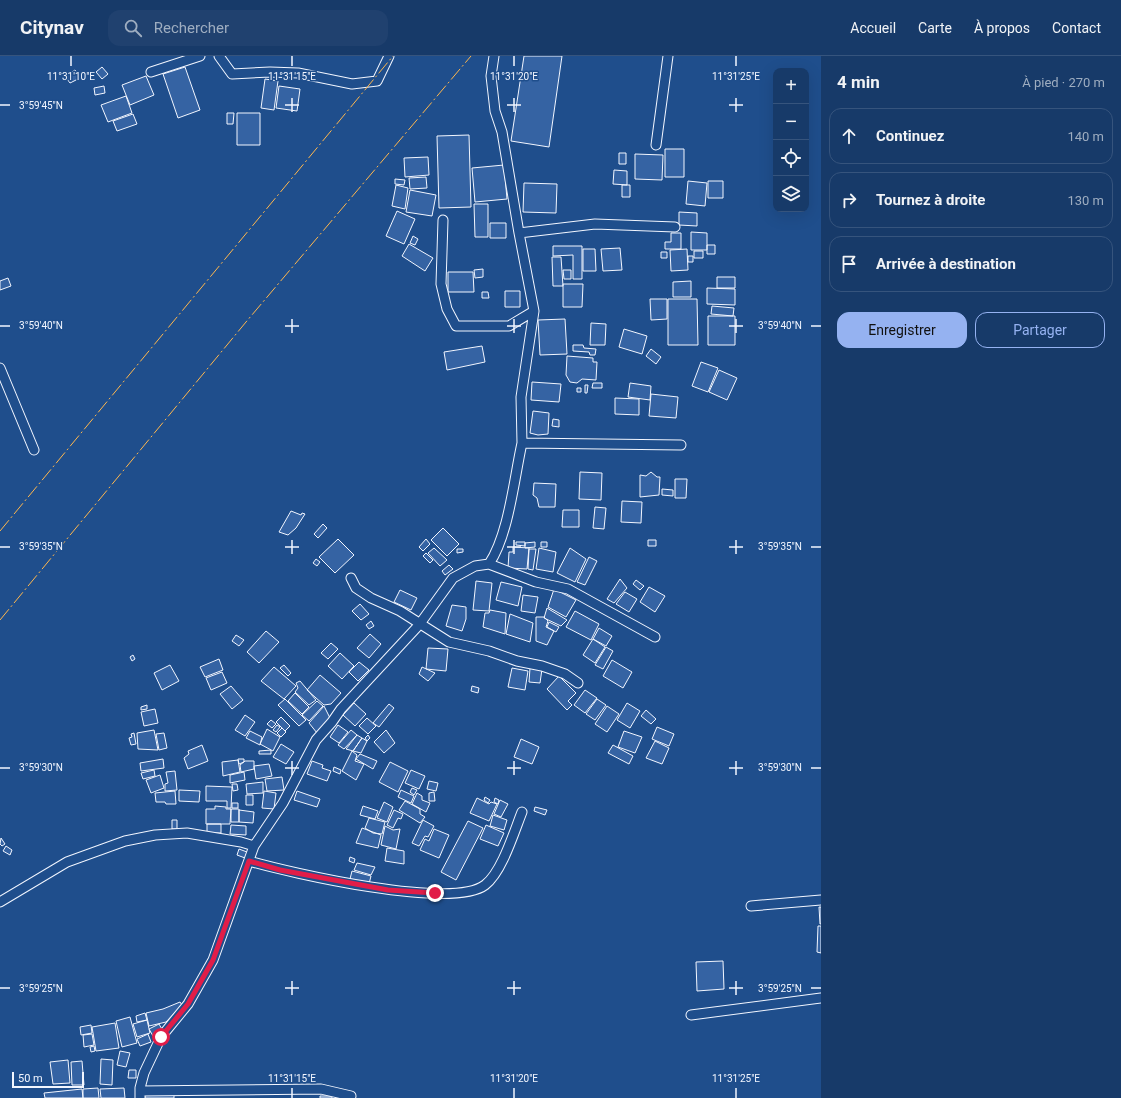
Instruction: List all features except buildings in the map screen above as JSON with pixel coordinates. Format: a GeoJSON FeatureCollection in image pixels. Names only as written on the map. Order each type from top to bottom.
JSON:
{"type":"FeatureCollection","features":[{"type":"Feature","properties":{"kind":"street"},"geometry":{"type":"LineString","coordinates":[[151,72],[200,56]]}},
{"type":"Feature","properties":{"kind":"street"},"geometry":{"type":"LineString","coordinates":[[219,56],[232,74],[270,72],[298,73],[352,84],[377,81],[389,56]]}},
{"type":"Feature","properties":{"kind":"street"},"geometry":{"type":"LineString","coordinates":[[489,564],[498,552],[514,488],[522,443],[521,397],[534,311],[502,132],[495,111],[492,76],[494,56]]}},
{"type":"Feature","properties":{"kind":"street"},"geometry":{"type":"LineString","coordinates":[[656,145],[668,56]]}},
{"type":"Feature","properties":{"kind":"street"},"geometry":{"type":"LineString","coordinates":[[443,220],[441,284],[447,309],[456,326],[509,326],[534,311]]}},
{"type":"Feature","properties":{"kind":"street"},"geometry":{"type":"LineString","coordinates":[[519,233],[595,224],[675,227]]}},
{"type":"Feature","properties":{"kind":"street"},"geometry":{"type":"LineString","coordinates":[[0,368],[34,450]]}},
{"type":"Feature","properties":{"kind":"street"},"geometry":{"type":"LineString","coordinates":[[522,443],[681,445]]}},
{"type":"Feature","properties":{"kind":"street"},"geometry":{"type":"LineString","coordinates":[[351,1096],[321,1088],[140,1095],[144,1073],[161,1037],[188,1004],[213,960],[254,846],[283,803],[316,740],[341,709],[419,625],[453,578],[475,566],[489,564],[536,582],[568,589],[655,637]]}},
{"type":"Feature","properties":{"kind":"street"},"geometry":{"type":"LineString","coordinates":[[351,578],[356,588],[371,598],[400,611],[419,625],[448,642],[489,651],[518,661],[542,666],[565,674],[578,683]]}},
{"type":"Feature","properties":{"kind":"street"},"geometry":{"type":"LineString","coordinates":[[249,861],[280,870],[388,890],[452,894],[465,893],[477,890],[492,879],[522,812]]}},
{"type":"Feature","properties":{"kind":"street"},"geometry":{"type":"LineString","coordinates":[[0,902],[67,862],[125,841],[155,835],[186,833],[254,846]]}},
{"type":"Feature","properties":{"kind":"street"},"geometry":{"type":"LineString","coordinates":[[751,906],[821,900]]}},
{"type":"Feature","properties":{"kind":"street"},"geometry":{"type":"LineString","coordinates":[[691,1015],[821,998]]}},
{"type":"Feature","properties":{"kind":"power"},"geometry":{"type":"LineString","coordinates":[[0,531],[393,56]]}},
{"type":"Feature","properties":{"kind":"power"},"geometry":{"type":"LineString","coordinates":[[0,620],[246,322],[471,56]]}},
{"type":"Feature","properties":{"kind":"route"},"geometry":{"type":"LineString","coordinates":[[161,1037],[188,1004],[213,960],[249,861],[280,870],[320,876],[388,890],[435,893]]}}]}
